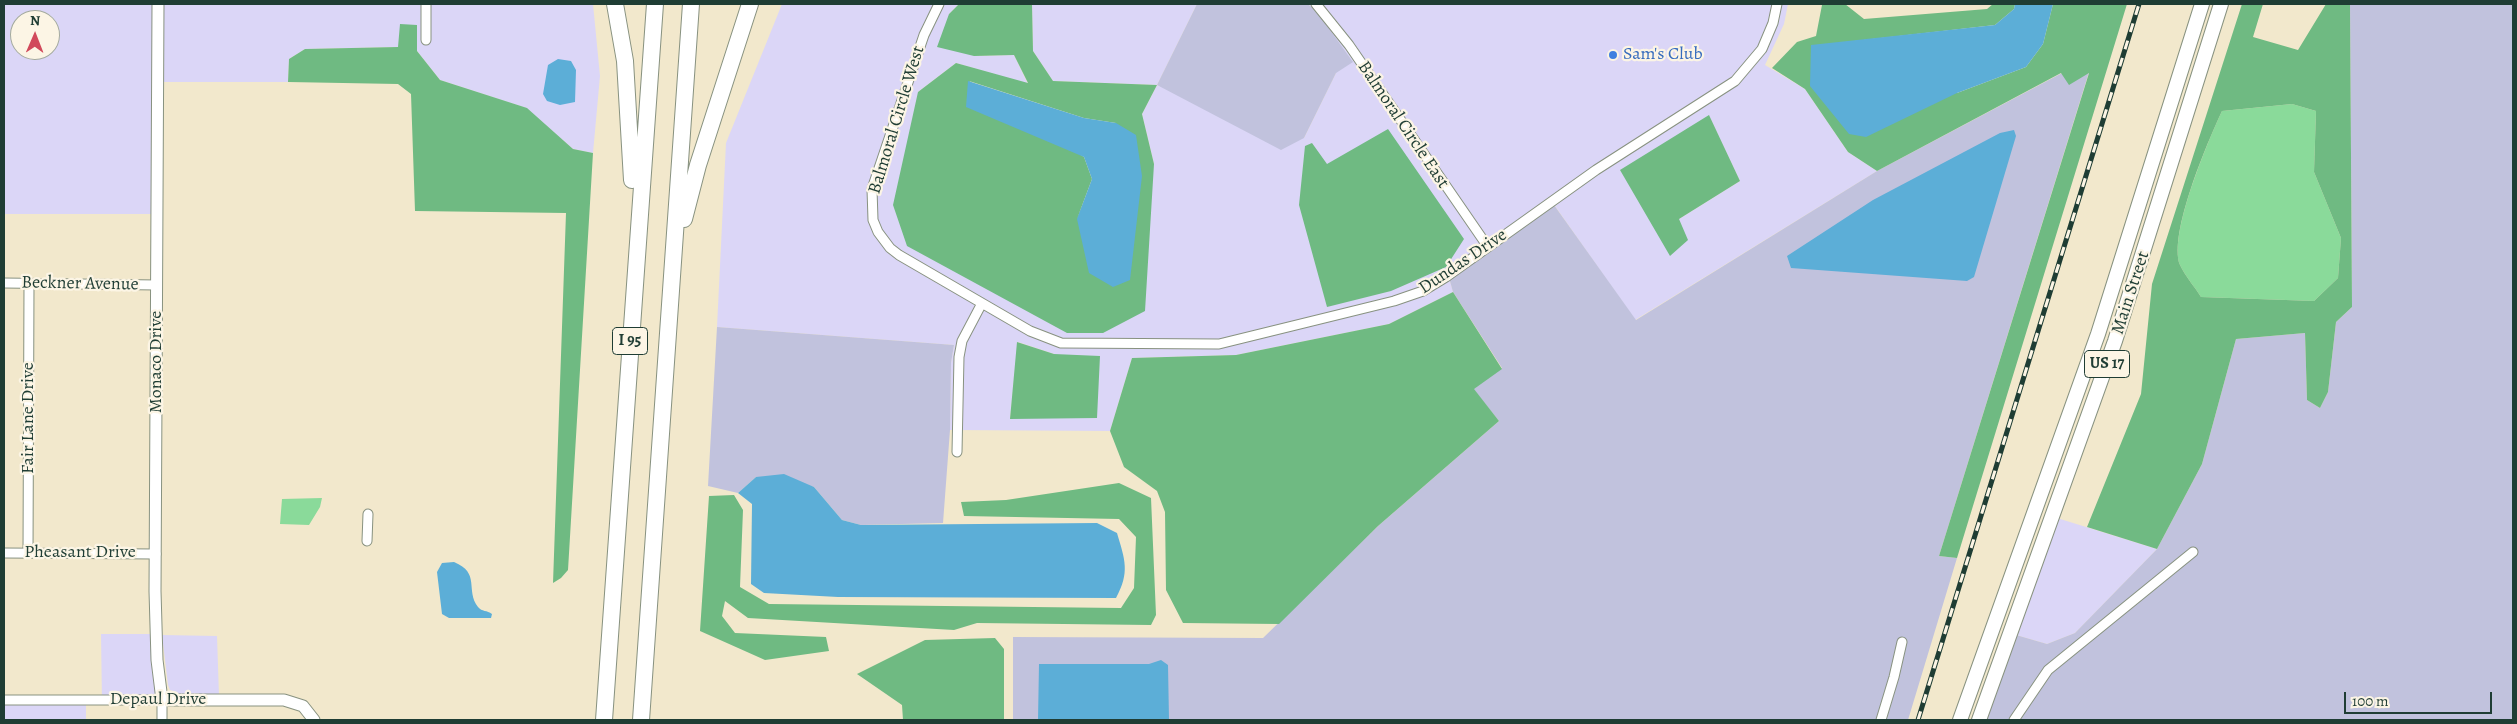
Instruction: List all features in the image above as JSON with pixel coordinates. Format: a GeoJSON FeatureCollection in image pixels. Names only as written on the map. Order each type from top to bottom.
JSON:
{"type":"FeatureCollection","features":[{"type":"Feature","properties":{"kind":"highway"},"geometry":{"type":"LineString","coordinates":[[615,4],[626,70],[636,248]]}},
{"type":"Feature","properties":{"kind":"highway","name":"I 95"},"geometry":{"type":"LineString","coordinates":[[604,720],[636,248],[655,4]]}},
{"type":"Feature","properties":{"kind":"highway","name":"I 95"},"geometry":{"type":"LineString","coordinates":[[641,720],[675,257],[691,4]]}},
{"type":"Feature","properties":{"kind":"highway"},"geometry":{"type":"LineString","coordinates":[[675,257],[698,165],[750,4]]}},
{"type":"Feature","properties":{"kind":"main road","name":"Main Street"},"geometry":{"type":"LineString","coordinates":[[1960,720],[2098,334],[2202,4]]}},
{"type":"Feature","properties":{"kind":"main road","name":"Main Street"},"geometry":{"type":"LineString","coordinates":[[1979,720],[2115,341],[2221,4]]}},
{"type":"Feature","properties":{"kind":"street","name":"Monaco Drive"},"geometry":{"type":"LineString","coordinates":[[158,4],[156,636],[162,720]]}},
{"type":"Feature","properties":{"kind":"street"},"geometry":{"type":"LineString","coordinates":[[426,4],[426,40]]}},
{"type":"Feature","properties":{"kind":"street","name":"Balmoral Circle West"},"geometry":{"type":"LineString","coordinates":[[939,4],[924,34],[872,189],[874,220],[878,232],[890,248],[981,305]]}},
{"type":"Feature","properties":{"kind":"street","name":"Balmoral Circle East"},"geometry":{"type":"LineString","coordinates":[[1316,4],[1349,45],[1488,247]]}},
{"type":"Feature","properties":{"kind":"street","name":"Dundas Drive"},"geometry":{"type":"LineString","coordinates":[[981,305],[1030,331],[1061,343],[1219,344],[1409,296],[1446,278],[1600,167],[1735,81],[1762,49],[1773,23],[1777,4]]}},
{"type":"Feature","properties":{"kind":"street","name":"Beckner Avenue"},"geometry":{"type":"LineString","coordinates":[[4,283],[157,285]]}},
{"type":"Feature","properties":{"kind":"street","name":"Fair Lane Drive"},"geometry":{"type":"LineString","coordinates":[[28,553],[29,284]]}},
{"type":"Feature","properties":{"kind":"street"},"geometry":{"type":"LineString","coordinates":[[957,452],[959,357],[962,341],[981,305]]}},
{"type":"Feature","properties":{"kind":"street"},"geometry":{"type":"LineString","coordinates":[[2098,334],[2115,341]]}},
{"type":"Feature","properties":{"kind":"street"},"geometry":{"type":"LineString","coordinates":[[367,541],[368,514]]}},
{"type":"Feature","properties":{"kind":"street"},"geometry":{"type":"LineString","coordinates":[[2014,720],[2048,670],[2193,552]]}},
{"type":"Feature","properties":{"kind":"street","name":"Pheasant Drive"},"geometry":{"type":"LineString","coordinates":[[4,553],[156,554]]}},
{"type":"Feature","properties":{"kind":"street"},"geometry":{"type":"LineString","coordinates":[[1880,720],[1894,676],[1902,642]]}},
{"type":"Feature","properties":{"kind":"street","name":"Depaul Drive"},"geometry":{"type":"LineString","coordinates":[[4,700],[284,700],[303,706],[312,716]]}},
{"type":"Feature","properties":{"kind":"shaded area"},"geometry":{"type":"Polygon","coordinates":[[[4,4],[153,4],[151,214],[4,214],[4,4]]]}},
{"type":"Feature","properties":{"kind":"shaded area"},"geometry":{"type":"Polygon","coordinates":[[[164,4],[593,4],[600,76],[593,153],[573,149],[526,108],[440,80],[417,51],[416,25],[398,47],[305,49],[289,59],[288,82],[163,82],[164,4]]]}},
{"type":"Feature","properties":{"kind":"shaded area"},"geometry":{"type":"Polygon","coordinates":[[[782,4],[959,4],[949,14],[974,56],[1014,55],[1028,84],[956,63],[918,92],[1067,333],[1154,164],[1142,114],[1157,85],[1304,138],[1336,73],[1314,8],[1307,4],[1788,4],[1784,24],[1765,65],[1805,89],[1848,152],[1877,171],[1635,320],[1555,206],[1446,267],[1453,292],[1389,324],[1236,355],[1132,358],[1110,431],[950,430],[951,363],[954,345],[717,327],[726,143],[782,4]],[[1709,116],[1679,219],[1740,181],[1709,116]],[[1018,342],[1010,419],[1054,354],[1018,342]]]}},
{"type":"Feature","properties":{"kind":"shaded area"},"geometry":{"type":"Polygon","coordinates":[[[1032,4],[1197,4],[1157,85],[1053,81],[1033,51],[1032,4]]]}},
{"type":"Feature","properties":{"kind":"shaded area"},"geometry":{"type":"Polygon","coordinates":[[[1197,4],[1307,4],[1314,8],[1353,62],[1336,73],[1304,138],[1281,150],[1157,85],[1197,4]]]}},
{"type":"Feature","properties":{"kind":"shaded area"},"geometry":{"type":"Polygon","coordinates":[[[2350,4],[2513,4],[2513,720],[1985,720],[2016,635],[2047,644],[2075,633],[2157,549],[2202,464],[2236,339],[2305,333],[2307,400],[2320,408],[2328,392],[2336,322],[2352,307],[2350,4]]]}},
{"type":"Feature","properties":{"kind":"shaded area"},"geometry":{"type":"Polygon","coordinates":[[[2089,72],[1939,556],[1957,558],[1908,720],[1013,720],[1013,637],[1263,638],[1378,526],[1499,421],[1473,389],[1502,368],[1453,292],[1446,267],[1554,205],[1636,320],[1877,171],[2062,73],[2089,72]]]}},
{"type":"Feature","properties":{"kind":"shaded area"},"geometry":{"type":"Polygon","coordinates":[[[717,327],[954,345],[951,363],[950,430],[943,523],[861,525],[842,520],[814,487],[756,477],[738,493],[708,486],[717,327]]]}},
{"type":"Feature","properties":{"kind":"shaded area"},"geometry":{"type":"Polygon","coordinates":[[[2057,518],[2157,549],[2075,633],[2047,644],[2016,635],[2057,518]]]}},
{"type":"Feature","properties":{"kind":"shaded area"},"geometry":{"type":"Polygon","coordinates":[[[101,634],[151,634],[156,704],[102,704],[101,634]]]}},
{"type":"Feature","properties":{"kind":"shaded area"},"geometry":{"type":"Polygon","coordinates":[[[162,635],[217,636],[219,696],[182,696],[170,690],[162,635]]]}},
{"type":"Feature","properties":{"kind":"shaded area"},"geometry":{"type":"Polygon","coordinates":[[[4,704],[86,704],[86,720],[4,720],[4,704]]]}},
{"type":"Feature","properties":{"kind":"green space"},"geometry":{"type":"Polygon","coordinates":[[[959,4],[1032,4],[1033,51],[1053,81],[1157,85],[1142,114],[1154,164],[1145,311],[1103,333],[1067,333],[907,246],[893,205],[918,92],[956,63],[1028,83],[1014,55],[974,56],[937,47],[949,14],[959,4]],[[969,81],[1084,157],[1092,179],[1077,219],[1116,123],[1084,118],[969,81]]]}},
{"type":"Feature","properties":{"kind":"green space"},"geometry":{"type":"Polygon","coordinates":[[[1845,4],[1864,19],[1987,9],[1993,4],[2015,4],[2014,9],[1995,25],[1811,46],[1957,93],[2026,67],[2043,44],[2053,4],[2127,4],[1957,558],[1939,556],[2089,73],[2069,85],[2061,73],[1877,171],[1848,152],[1805,89],[1772,68],[1797,42],[1816,36],[1822,5],[1845,4]]]}},
{"type":"Feature","properties":{"kind":"green space"},"geometry":{"type":"Polygon","coordinates":[[[2242,4],[2263,4],[2253,37],[2298,50],[2326,4],[2350,4],[2352,307],[2336,322],[2328,392],[2320,408],[2307,400],[2305,333],[2236,339],[2202,464],[2157,549],[2087,527],[2141,394],[2152,284],[2242,4]],[[2292,104],[2222,111],[2191,188],[2180,232],[2178,251],[2180,265],[2201,297],[2314,301],[2338,278],[2341,238],[2314,172],[2316,111],[2292,104]]]}},
{"type":"Feature","properties":{"kind":"green space"},"geometry":{"type":"Polygon","coordinates":[[[400,24],[417,25],[417,51],[440,80],[527,108],[573,149],[593,153],[568,570],[553,583],[566,213],[415,211],[411,94],[398,84],[288,82],[289,59],[305,49],[398,47],[400,24]]]}},
{"type":"Feature","properties":{"kind":"green space"},"geometry":{"type":"Polygon","coordinates":[[[2292,104],[2316,111],[2314,172],[2341,238],[2338,278],[2314,301],[2201,297],[2180,265],[2178,251],[2180,232],[2191,188],[2222,111],[2292,104]]]}},
{"type":"Feature","properties":{"kind":"green space"},"geometry":{"type":"Polygon","coordinates":[[[1709,115],[1740,181],[1679,219],[1688,240],[1670,256],[1620,170],[1709,115]]]}},
{"type":"Feature","properties":{"kind":"green space"},"geometry":{"type":"Polygon","coordinates":[[[1388,129],[1464,239],[1446,267],[1391,291],[1327,307],[1299,205],[1305,146],[1312,143],[1327,164],[1388,129]]]}},
{"type":"Feature","properties":{"kind":"green space"},"geometry":{"type":"Polygon","coordinates":[[[1453,292],[1502,369],[1474,389],[1499,421],[1378,526],[1279,624],[1183,623],[1166,590],[1165,512],[1157,491],[1124,467],[1110,431],[1132,358],[1236,355],[1389,324],[1453,292]]]}},
{"type":"Feature","properties":{"kind":"green space"},"geometry":{"type":"Polygon","coordinates":[[[1017,342],[1054,354],[1100,356],[1097,418],[1010,419],[1017,342]]]}},
{"type":"Feature","properties":{"kind":"green space"},"geometry":{"type":"Polygon","coordinates":[[[1119,483],[1151,498],[1156,615],[1151,625],[977,623],[954,630],[748,618],[725,601],[722,616],[735,633],[826,637],[829,651],[765,660],[700,631],[709,496],[734,495],[743,510],[740,587],[769,604],[1121,608],[1134,588],[1136,537],[1119,519],[964,516],[961,502],[1006,500],[1119,483]]]}},
{"type":"Feature","properties":{"kind":"green space"},"geometry":{"type":"Polygon","coordinates":[[[322,498],[320,507],[309,525],[280,524],[282,499],[322,498]]]}},
{"type":"Feature","properties":{"kind":"green space"},"geometry":{"type":"Polygon","coordinates":[[[995,638],[1004,649],[1004,720],[903,720],[902,705],[857,674],[925,640],[995,638]]]}},
{"type":"Feature","properties":{"kind":"water"},"geometry":{"type":"Polygon","coordinates":[[[2015,4],[2053,4],[2043,44],[2026,67],[1957,93],[1866,137],[1849,134],[1810,86],[1811,45],[1995,25],[2014,9],[2015,4]]]}},
{"type":"Feature","properties":{"kind":"water"},"geometry":{"type":"Polygon","coordinates":[[[558,59],[571,61],[576,70],[575,102],[560,105],[547,101],[543,94],[548,65],[558,59]]]}},
{"type":"Feature","properties":{"kind":"water"},"geometry":{"type":"Polygon","coordinates":[[[968,81],[1084,118],[1116,123],[1136,135],[1142,176],[1130,280],[1113,287],[1089,273],[1077,219],[1092,179],[1084,157],[966,107],[968,81]]]}},
{"type":"Feature","properties":{"kind":"water"},"geometry":{"type":"Polygon","coordinates":[[[2014,130],[2016,136],[1974,277],[1967,281],[1791,268],[1787,256],[1873,200],[2000,133],[2014,130]]]}},
{"type":"Feature","properties":{"kind":"water"},"geometry":{"type":"Polygon","coordinates":[[[784,474],[814,487],[842,520],[861,525],[1097,523],[1117,533],[1125,566],[1123,581],[1116,598],[838,597],[764,593],[751,584],[752,504],[738,493],[756,477],[784,474]]]}},
{"type":"Feature","properties":{"kind":"water"},"geometry":{"type":"Polygon","coordinates":[[[454,562],[467,571],[470,577],[474,601],[480,609],[492,614],[491,618],[449,618],[442,614],[437,572],[442,563],[454,562]]]}},
{"type":"Feature","properties":{"kind":"water"},"geometry":{"type":"Polygon","coordinates":[[[1161,660],[1168,665],[1169,720],[1038,720],[1039,664],[1149,664],[1161,660]]]}},
{"type":"Feature","properties":{"kind":"railway"},"geometry":{"type":"LineString","coordinates":[[1918,720],[2139,4]]}},
{"type":"Feature","properties":{"kind":"place","name":"Sam's Club"},"geometry":{"type":"Point","coordinates":[1613,55]}}]}
